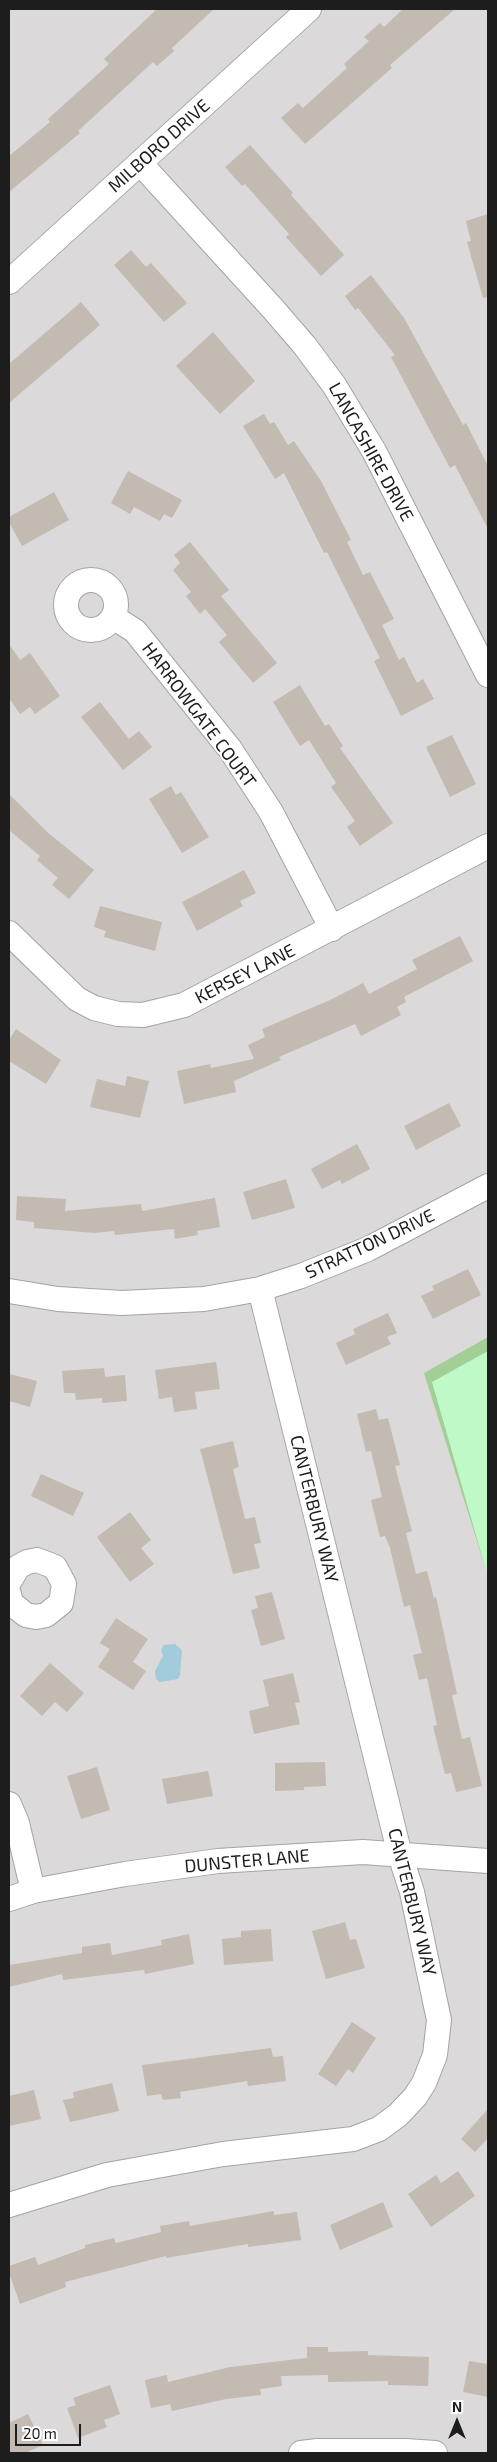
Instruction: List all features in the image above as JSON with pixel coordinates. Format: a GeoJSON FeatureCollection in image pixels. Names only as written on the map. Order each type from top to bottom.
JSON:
{"type":"FeatureCollection","features":[{"type":"Feature","properties":{"kind":"street","name":"MILBORO DRIVE"},"geometry":{"type":"LineString","coordinates":[[9,282],[309,9]]}},
{"type":"Feature","properties":{"kind":"street","name":"LANCASHIRE DRIVE"},"geometry":{"type":"LineString","coordinates":[[140,164],[274,310],[305,346],[334,385],[374,451],[488,675]]}},
{"type":"Feature","properties":{"kind":"street","name":"HARROWGATE COURT"},"geometry":{"type":"LineString","coordinates":[[113,617],[135,631],[230,749],[270,812],[332,929]]}},
{"type":"Feature","properties":{"kind":"street","name":"KERSEY LANE"},"geometry":{"type":"LineString","coordinates":[[9,933],[77,999],[102,1010],[118,1014],[142,1015],[184,1005],[488,846]]}},
{"type":"Feature","properties":{"kind":"street","name":"STRATTON DRIVE"},"geometry":{"type":"LineString","coordinates":[[9,1291],[58,1299],[122,1304],[196,1300],[260,1289],[310,1273],[368,1249],[488,1186]]}},
{"type":"Feature","properties":{"kind":"street","name":"CANTERBURY WAY"},"geometry":{"type":"LineString","coordinates":[[9,2205],[107,2175],[223,2154],[353,2139],[379,2129],[398,2116],[415,2097],[431,2068],[438,2039],[439,2020],[412,1892],[400,1855],[260,1289]]}},
{"type":"Feature","properties":{"kind":"street"},"geometry":{"type":"LineString","coordinates":[[9,1582],[18,1567],[36,1560],[55,1567],[64,1584],[61,1603],[54,1610],[36,1617],[26,1615],[12,1608]]}},
{"type":"Feature","properties":{"kind":"street"},"geometry":{"type":"LineString","coordinates":[[9,1804],[17,1823],[32,1891]]}},
{"type":"Feature","properties":{"kind":"street","name":"DUNSTER LANE"},"geometry":{"type":"LineString","coordinates":[[9,1898],[32,1891],[125,1874],[218,1861],[363,1852],[488,1861]]}},
{"type":"Feature","properties":{"kind":"street"},"geometry":{"type":"LineString","coordinates":[[301,2453],[318,2451],[406,2451],[435,2453]]}},
{"type":"Feature","properties":{"kind":"shaded area"},"geometry":{"type":"Polygon","coordinates":[[[9,9],[488,9],[488,1351],[433,1383],[488,1577],[488,2453],[9,2453],[9,9]]]}},
{"type":"Feature","properties":{"kind":"green space"},"geometry":{"type":"Polygon","coordinates":[[[488,1337],[488,1576],[424,1373],[488,1337]]]}},
{"type":"Feature","properties":{"kind":"green space"},"geometry":{"type":"Polygon","coordinates":[[[488,1351],[488,1577],[432,1382],[488,1351]]]}},
{"type":"Feature","properties":{"kind":"water"},"geometry":{"type":"Polygon","coordinates":[[[175,1644],[182,1650],[180,1675],[178,1679],[160,1682],[156,1679],[155,1671],[163,1656],[161,1650],[164,1645],[175,1644]]]}},
{"type":"Feature","properties":{"kind":"building"},"geometry":{"type":"Polygon","coordinates":[[[157,9],[214,9],[172,48],[174,51],[157,66],[153,62],[78,131],[80,133],[9,192],[9,156],[50,122],[48,119],[109,64],[104,59],[157,9]]]}},
{"type":"Feature","properties":{"kind":"building"},"geometry":{"type":"Polygon","coordinates":[[[403,9],[455,9],[390,65],[392,68],[305,144],[281,118],[298,103],[303,108],[347,68],[344,64],[369,41],[364,37],[380,23],[384,27],[403,9]]]}},
{"type":"Feature","properties":{"kind":"building"},"geometry":{"type":"Polygon","coordinates":[[[250,145],[293,193],[291,195],[344,255],[321,276],[286,237],[289,234],[245,184],[242,186],[225,167],[250,145]]]}},
{"type":"Feature","properties":{"kind":"building"},"geometry":{"type":"Polygon","coordinates":[[[488,214],[488,297],[483,298],[467,242],[471,241],[466,221],[488,214]]]}},
{"type":"Feature","properties":{"kind":"building"},"geometry":{"type":"Polygon","coordinates":[[[131,250],[146,267],[151,263],[187,303],[164,322],[114,265],[131,250]]]}},
{"type":"Feature","properties":{"kind":"building"},"geometry":{"type":"Polygon","coordinates":[[[371,275],[404,318],[463,425],[466,423],[488,466],[488,529],[455,465],[450,468],[391,357],[395,355],[358,308],[355,310],[345,296],[371,275]]]}},
{"type":"Feature","properties":{"kind":"building"},"geometry":{"type":"Polygon","coordinates":[[[81,302],[100,325],[9,403],[9,364],[81,302]]]}},
{"type":"Feature","properties":{"kind":"building"},"geometry":{"type":"Polygon","coordinates":[[[213,332],[255,381],[220,414],[176,366],[213,332]]]}},
{"type":"Feature","properties":{"kind":"building"},"geometry":{"type":"Polygon","coordinates":[[[264,414],[270,424],[274,422],[288,445],[294,441],[321,481],[351,540],[347,542],[363,575],[370,572],[394,619],[382,625],[399,660],[404,657],[417,683],[423,679],[434,699],[401,716],[374,661],[380,658],[327,552],[324,553],[284,473],[275,479],[243,426],[264,414]]]}},
{"type":"Feature","properties":{"kind":"building"},"geometry":{"type":"Polygon","coordinates":[[[128,471],[182,500],[172,518],[164,514],[160,521],[134,507],[130,514],[111,503],[128,471]]]}},
{"type":"Feature","properties":{"kind":"building"},"geometry":{"type":"Polygon","coordinates":[[[54,492],[69,520],[22,546],[9,522],[9,517],[54,492]]]}},
{"type":"Feature","properties":{"kind":"building"},"geometry":{"type":"Polygon","coordinates":[[[190,542],[229,590],[221,596],[277,663],[253,683],[219,642],[227,635],[205,609],[200,614],[186,596],[191,592],[173,570],[180,563],[174,555],[190,542]]]}},
{"type":"Feature","properties":{"kind":"building"},"geometry":{"type":"Polygon","coordinates":[[[9,644],[20,660],[30,653],[60,696],[35,714],[30,707],[20,714],[9,698],[9,644]]]}},
{"type":"Feature","properties":{"kind":"building"},"geometry":{"type":"Polygon","coordinates":[[[300,685],[325,726],[329,724],[343,746],[340,748],[393,823],[360,846],[347,827],[355,821],[331,787],[336,783],[309,740],[300,746],[273,702],[300,685]]]}},
{"type":"Feature","properties":{"kind":"building"},"geometry":{"type":"Polygon","coordinates":[[[100,702],[129,739],[139,731],[152,747],[123,770],[81,717],[100,702]]]}},
{"type":"Feature","properties":{"kind":"building"},"geometry":{"type":"Polygon","coordinates":[[[452,735],[476,784],[450,797],[426,747],[452,735]]]}},
{"type":"Feature","properties":{"kind":"building"},"geometry":{"type":"Polygon","coordinates":[[[171,786],[176,795],[181,792],[209,837],[182,853],[149,799],[171,786]]]}},
{"type":"Feature","properties":{"kind":"building"},"geometry":{"type":"Polygon","coordinates":[[[9,794],[47,832],[94,870],[69,899],[52,885],[58,878],[37,860],[40,856],[9,830],[9,794]]]}},
{"type":"Feature","properties":{"kind":"building"},"geometry":{"type":"Polygon","coordinates":[[[244,870],[256,893],[240,901],[243,906],[197,931],[182,902],[244,870]]]}},
{"type":"Feature","properties":{"kind":"building"},"geometry":{"type":"Polygon","coordinates":[[[100,906],[162,922],[155,951],[104,937],[106,931],[94,927],[100,906]]]}},
{"type":"Feature","properties":{"kind":"building"},"geometry":{"type":"Polygon","coordinates":[[[460,936],[473,961],[404,997],[406,1002],[397,1007],[401,1015],[361,1036],[355,1024],[279,1057],[281,1060],[234,1081],[236,1092],[184,1104],[177,1071],[210,1064],[211,1068],[254,1059],[248,1045],[265,1037],[262,1029],[330,1000],[363,983],[369,994],[417,969],[412,960],[460,936]]]}},
{"type":"Feature","properties":{"kind":"building"},"geometry":{"type":"Polygon","coordinates":[[[16,1029],[61,1060],[46,1084],[9,1061],[9,1040],[16,1029]]]}},
{"type":"Feature","properties":{"kind":"building"},"geometry":{"type":"Polygon","coordinates":[[[127,1076],[149,1081],[140,1118],[90,1107],[97,1079],[125,1086],[127,1076]]]}},
{"type":"Feature","properties":{"kind":"building"},"geometry":{"type":"Polygon","coordinates":[[[449,1103],[461,1126],[416,1150],[404,1126],[449,1103]]]}},
{"type":"Feature","properties":{"kind":"building"},"geometry":{"type":"Polygon","coordinates":[[[357,1144],[370,1169],[342,1184],[340,1180],[322,1189],[311,1169],[357,1144]]]}},
{"type":"Feature","properties":{"kind":"building"},"geometry":{"type":"Polygon","coordinates":[[[286,1179],[295,1208],[252,1220],[243,1192],[286,1179]]]}},
{"type":"Feature","properties":{"kind":"building"},"geometry":{"type":"Polygon","coordinates":[[[17,1196],[66,1199],[65,1211],[141,1204],[142,1211],[215,1198],[220,1227],[197,1231],[198,1235],[175,1239],[174,1229],[115,1235],[114,1231],[95,1233],[34,1228],[34,1222],[16,1220],[17,1196]]]}},
{"type":"Feature","properties":{"kind":"building"},"geometry":{"type":"Polygon","coordinates":[[[468,1269],[481,1295],[433,1319],[421,1296],[434,1290],[432,1286],[468,1269]]]}},
{"type":"Feature","properties":{"kind":"building"},"geometry":{"type":"Polygon","coordinates":[[[388,1313],[397,1333],[387,1337],[391,1344],[346,1365],[336,1343],[355,1334],[353,1329],[388,1313]]]}},
{"type":"Feature","properties":{"kind":"building"},"geometry":{"type":"Polygon","coordinates":[[[216,1362],[220,1389],[195,1392],[197,1409],[174,1412],[172,1397],[159,1399],[155,1370],[216,1362]]]}},
{"type":"Feature","properties":{"kind":"building"},"geometry":{"type":"Polygon","coordinates":[[[104,1368],[105,1377],[125,1375],[127,1401],[102,1403],[102,1398],[76,1400],[75,1393],[64,1393],[62,1371],[104,1368]]]}},
{"type":"Feature","properties":{"kind":"building"},"geometry":{"type":"Polygon","coordinates":[[[9,1374],[37,1381],[30,1407],[9,1401],[9,1374]]]}},
{"type":"Feature","properties":{"kind":"building"},"geometry":{"type":"Polygon","coordinates":[[[376,1409],[379,1420],[388,1418],[400,1465],[395,1466],[412,1531],[406,1533],[416,1574],[427,1571],[434,1598],[436,1597],[457,1694],[452,1695],[462,1739],[470,1737],[482,1786],[456,1792],[451,1773],[445,1774],[433,1726],[437,1725],[427,1678],[419,1680],[413,1655],[422,1653],[410,1605],[404,1607],[390,1548],[385,1536],[380,1537],[371,1500],[382,1497],[371,1451],[366,1452],[357,1414],[376,1409]]]}},
{"type":"Feature","properties":{"kind":"building"},"geometry":{"type":"Polygon","coordinates":[[[233,1441],[239,1467],[233,1469],[245,1519],[255,1517],[261,1543],[254,1544],[260,1568],[233,1574],[200,1449],[233,1441]]]}},
{"type":"Feature","properties":{"kind":"building"},"geometry":{"type":"Polygon","coordinates":[[[41,1474],[84,1493],[73,1516],[31,1496],[41,1474]]]}},
{"type":"Feature","properties":{"kind":"building"},"geometry":{"type":"Polygon","coordinates":[[[130,1512],[151,1540],[141,1548],[154,1564],[130,1582],[97,1537],[130,1512]]]}},
{"type":"Feature","properties":{"kind":"building"},"geometry":{"type":"Polygon","coordinates":[[[272,1592],[285,1639],[261,1646],[251,1610],[258,1608],[255,1596],[272,1592]]]}},
{"type":"Feature","properties":{"kind":"building"},"geometry":{"type":"Polygon","coordinates":[[[116,1618],[148,1639],[133,1662],[146,1671],[133,1690],[98,1667],[110,1649],[100,1643],[116,1618]]]}},
{"type":"Feature","properties":{"kind":"building"},"geometry":{"type":"Polygon","coordinates":[[[50,1663],[84,1693],[67,1712],[55,1702],[42,1716],[20,1696],[50,1663]]]}},
{"type":"Feature","properties":{"kind":"building"},"geometry":{"type":"Polygon","coordinates":[[[293,1673],[300,1702],[295,1703],[300,1724],[254,1734],[249,1711],[269,1706],[263,1680],[293,1673]]]}},
{"type":"Feature","properties":{"kind":"building"},"geometry":{"type":"Polygon","coordinates":[[[325,1762],[326,1786],[304,1787],[304,1790],[275,1791],[275,1763],[325,1762]]]}},
{"type":"Feature","properties":{"kind":"building"},"geometry":{"type":"Polygon","coordinates":[[[97,1767],[110,1810],[81,1819],[67,1776],[97,1767]]]}},
{"type":"Feature","properties":{"kind":"building"},"geometry":{"type":"Polygon","coordinates":[[[208,1771],[213,1796],[167,1804],[162,1779],[208,1771]]]}},
{"type":"Feature","properties":{"kind":"building"},"geometry":{"type":"Polygon","coordinates":[[[345,1922],[350,1940],[356,1939],[365,1968],[326,1979],[312,1931],[345,1922]]]}},
{"type":"Feature","properties":{"kind":"building"},"geometry":{"type":"Polygon","coordinates":[[[271,1929],[273,1961],[224,1965],[222,1939],[241,1937],[241,1931],[271,1929]]]}},
{"type":"Feature","properties":{"kind":"building"},"geometry":{"type":"Polygon","coordinates":[[[189,1934],[194,1964],[145,1974],[144,1970],[63,1980],[62,1974],[9,1987],[9,1965],[82,1953],[82,1947],[110,1943],[112,1955],[162,1945],[161,1940],[189,1934]]]}},
{"type":"Feature","properties":{"kind":"building"},"geometry":{"type":"Polygon","coordinates":[[[352,2022],[376,2038],[353,2073],[348,2069],[336,2086],[318,2074],[352,2022]]]}},
{"type":"Feature","properties":{"kind":"building"},"geometry":{"type":"Polygon","coordinates":[[[271,2048],[273,2057],[283,2056],[286,2081],[248,2086],[247,2081],[180,2092],[181,2098],[163,2100],[161,2094],[147,2096],[142,2065],[271,2048]]]}},
{"type":"Feature","properties":{"kind":"building"},"geometry":{"type":"Polygon","coordinates":[[[112,2083],[119,2111],[70,2122],[63,2100],[74,2098],[73,2092],[112,2083]]]}},
{"type":"Feature","properties":{"kind":"building"},"geometry":{"type":"Polygon","coordinates":[[[34,2090],[41,2119],[9,2126],[9,2096],[34,2090]]]}},
{"type":"Feature","properties":{"kind":"building"},"geometry":{"type":"Polygon","coordinates":[[[488,2109],[488,2138],[475,2152],[461,2139],[488,2109]]]}},
{"type":"Feature","properties":{"kind":"building"},"geometry":{"type":"Polygon","coordinates":[[[458,2171],[475,2196],[431,2227],[408,2194],[436,2175],[441,2183],[458,2171]]]}},
{"type":"Feature","properties":{"kind":"building"},"geometry":{"type":"Polygon","coordinates":[[[383,2202],[393,2227],[340,2250],[330,2225],[383,2202]]]}},
{"type":"Feature","properties":{"kind":"building"},"geometry":{"type":"Polygon","coordinates":[[[274,2211],[274,2215],[297,2212],[301,2240],[248,2247],[248,2244],[166,2258],[166,2256],[65,2282],[66,2287],[20,2304],[9,2273],[9,2266],[35,2257],[38,2265],[85,2248],[85,2245],[114,2238],[116,2243],[161,2232],[160,2226],[189,2221],[190,2226],[274,2211]]]}},
{"type":"Feature","properties":{"kind":"building"},"geometry":{"type":"Polygon","coordinates":[[[307,2347],[328,2347],[328,2352],[368,2351],[368,2355],[429,2357],[428,2386],[388,2385],[388,2381],[328,2382],[328,2375],[281,2376],[282,2386],[260,2389],[261,2395],[226,2399],[172,2411],[170,2404],[151,2408],[145,2380],[167,2375],[168,2382],[230,2367],[307,2358],[307,2347]]]}},
{"type":"Feature","properties":{"kind":"building"},"geometry":{"type":"Polygon","coordinates":[[[469,2361],[488,2364],[488,2397],[463,2392],[469,2361]]]}},
{"type":"Feature","properties":{"kind":"building"},"geometry":{"type":"Polygon","coordinates":[[[110,2385],[120,2414],[104,2420],[107,2427],[78,2438],[67,2408],[76,2405],[73,2398],[110,2385]]]}},
{"type":"Feature","properties":{"kind":"building"},"geometry":{"type":"Polygon","coordinates":[[[28,2414],[43,2445],[25,2453],[9,2453],[9,2423],[28,2414]]]}}]}
